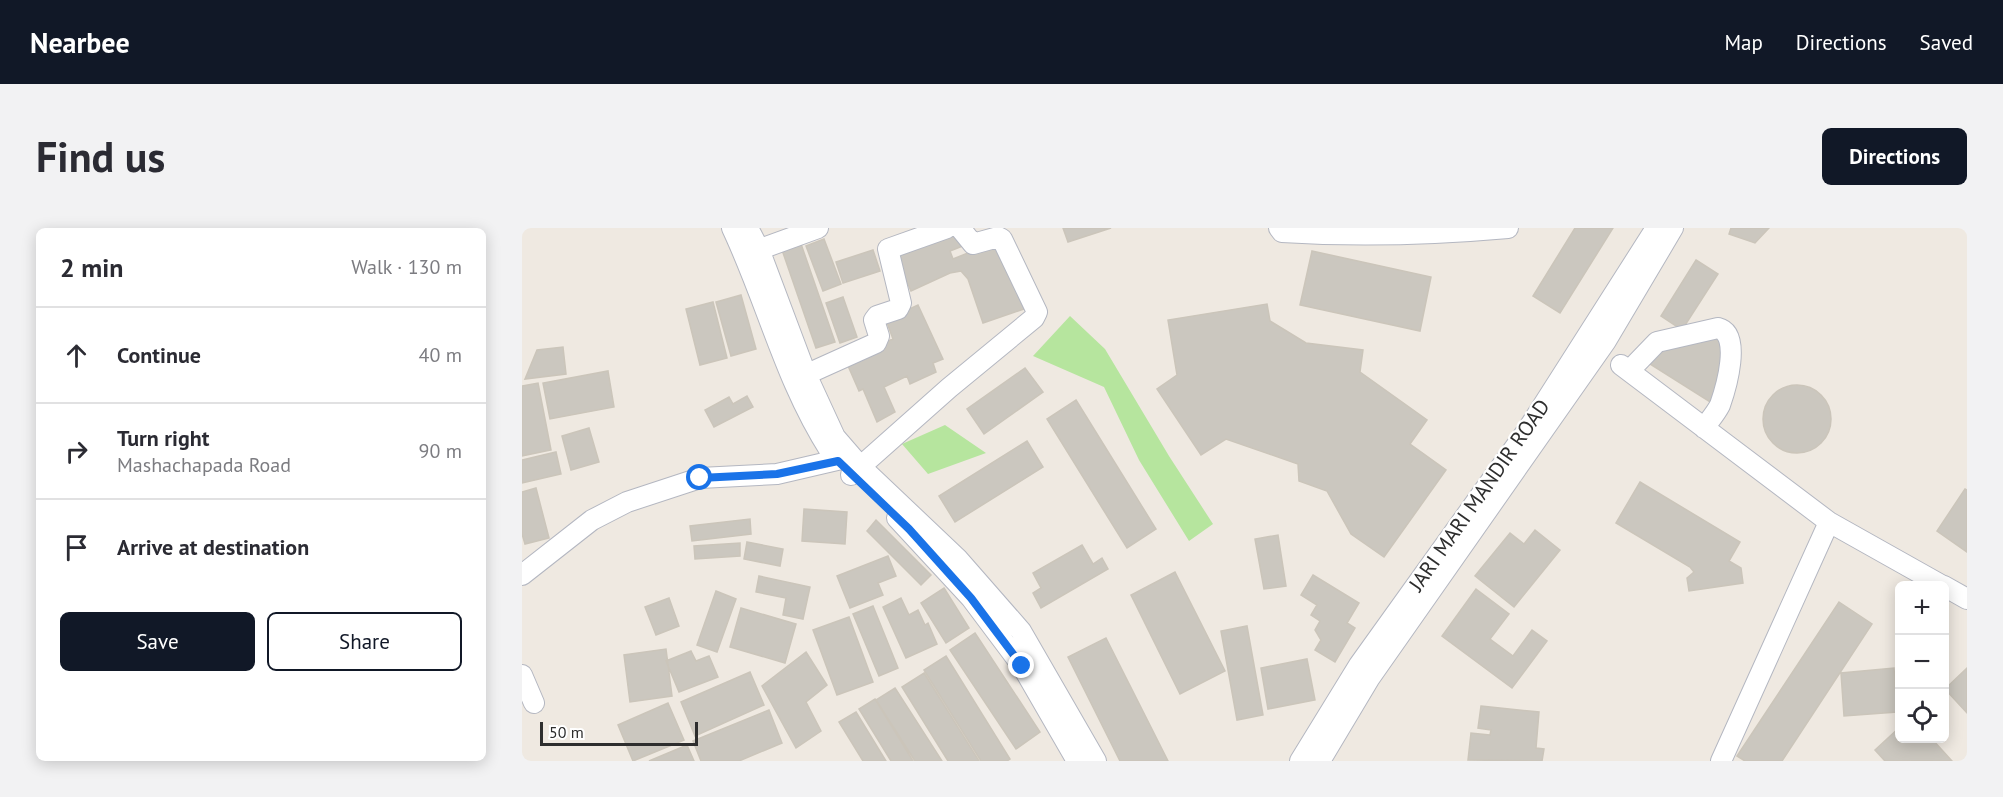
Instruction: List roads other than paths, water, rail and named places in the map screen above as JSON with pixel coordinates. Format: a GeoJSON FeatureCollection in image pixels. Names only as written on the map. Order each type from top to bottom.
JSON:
{"type":"FeatureCollection","features":[{"type":"Feature","properties":{"kind":"street"},"geometry":{"type":"LineString","coordinates":[[732,228],[752,252]]}},
{"type":"Feature","properties":{"kind":"street"},"geometry":{"type":"LineString","coordinates":[[748,228],[752,252],[798,378],[810,420],[909,529],[978,593],[1029,661],[1096,761]]}},
{"type":"Feature","properties":{"kind":"street"},"geometry":{"type":"LineString","coordinates":[[752,252],[818,228]]}},
{"type":"Feature","properties":{"kind":"street"},"geometry":{"type":"LineString","coordinates":[[798,378],[876,344],[879,336],[874,320],[877,316],[898,309],[901,303],[888,249],[947,228]]}},
{"type":"Feature","properties":{"kind":"street"},"geometry":{"type":"LineString","coordinates":[[522,574],[592,520],[627,502],[700,478],[777,474],[851,465],[950,388],[1034,318],[1037,312],[1002,239],[998,237],[973,244],[960,228]]}},
{"type":"Feature","properties":{"kind":"street"},"geometry":{"type":"LineString","coordinates":[[1279,228],[1282,232],[1342,236],[1422,236],[1508,228]]}},
{"type":"Feature","properties":{"kind":"street","name":"JARI MARI MANDIR ROAD"},"geometry":{"type":"LineString","coordinates":[[1300,761],[1359,665],[1426,583],[1526,432],[1587,353],[1599,335],[1656,228]]}},
{"type":"Feature","properties":{"kind":"street"},"geometry":{"type":"LineString","coordinates":[[1625,368],[1618,352],[1599,335],[1673,228]]}},
{"type":"Feature","properties":{"kind":"street"},"geometry":{"type":"LineString","coordinates":[[1625,368],[1657,342],[1718,328],[1727,332],[1731,347],[1731,362],[1719,405],[1704,428]]}},
{"type":"Feature","properties":{"kind":"street"},"geometry":{"type":"LineString","coordinates":[[1587,353],[1607,365],[1625,368],[1829,522],[1935,581]]}},
{"type":"Feature","properties":{"kind":"street"},"geometry":{"type":"LineString","coordinates":[[1721,761],[1829,522]]}},
{"type":"Feature","properties":{"kind":"street"},"geometry":{"type":"LineString","coordinates":[[1320,761],[1426,583]]}},
{"type":"Feature","properties":{"kind":"street"},"geometry":{"type":"LineString","coordinates":[[1949,589],[1967,599]]}},
{"type":"Feature","properties":{"kind":"street"},"geometry":{"type":"LineString","coordinates":[[1029,661],[1077,761]]}},
{"type":"Feature","properties":{"kind":"street"},"geometry":{"type":"LineString","coordinates":[[522,675],[534,703]]}}]}
